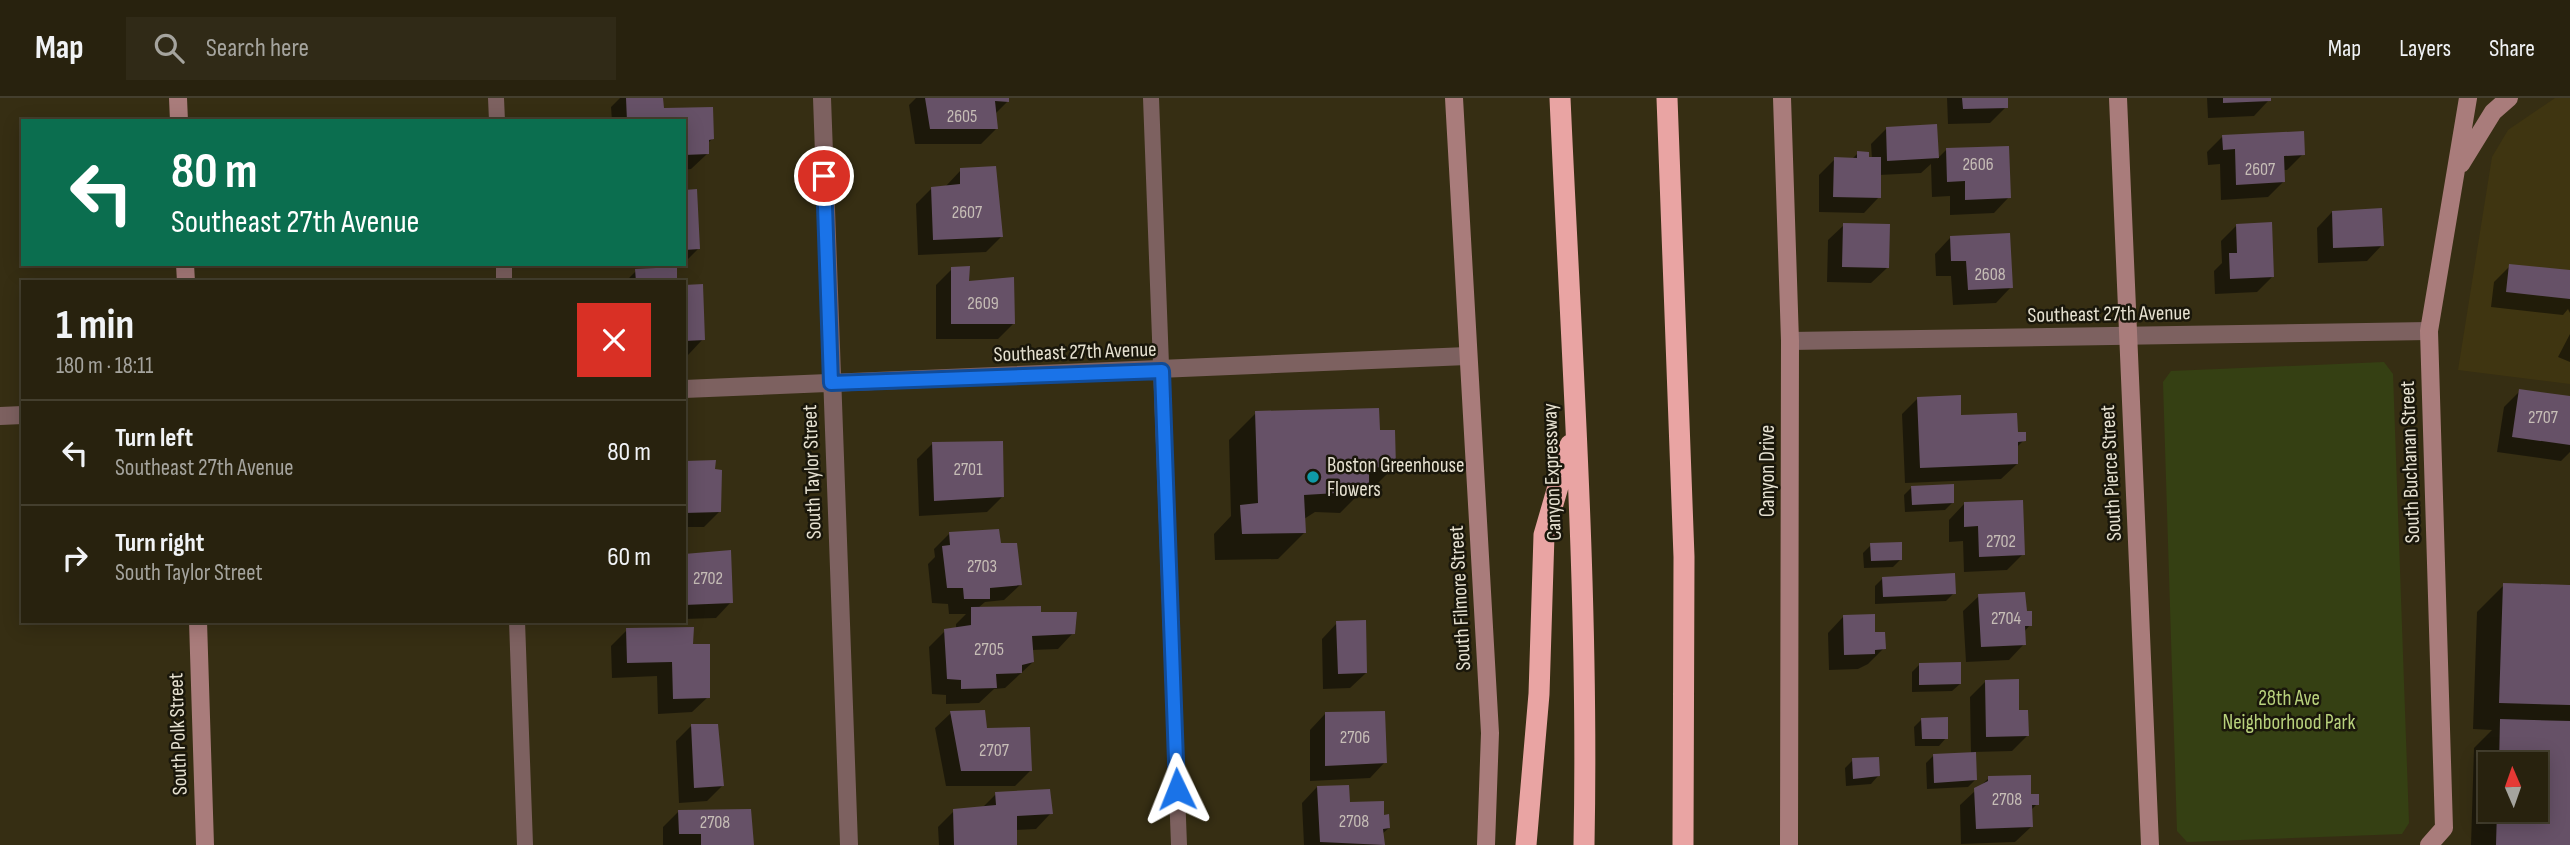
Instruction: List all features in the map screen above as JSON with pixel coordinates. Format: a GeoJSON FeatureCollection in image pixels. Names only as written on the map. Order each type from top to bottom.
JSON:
{"type":"FeatureCollection","features":[{"type":"Feature","properties":{"kind":"highway","name":"Canyon Expressway"},"geometry":{"type":"LineString","coordinates":[[1560,98],[1576,426],[1586,775],[1584,845]]}},
{"type":"Feature","properties":{"kind":"highway"},"geometry":{"type":"LineString","coordinates":[[1667,98],[1684,556],[1683,845]]}},
{"type":"Feature","properties":{"kind":"highway"},"geometry":{"type":"LineString","coordinates":[[1526,845],[1539,694],[1544,535],[1576,426]]}},
{"type":"Feature","properties":{"kind":"main road"},"geometry":{"type":"LineString","coordinates":[[178,98],[179,119]]}},
{"type":"Feature","properties":{"kind":"main road","name":"South Filmore Street"},"geometry":{"type":"LineString","coordinates":[[1454,98],[1467,356],[1482,551],[1490,733],[1486,845]]}},
{"type":"Feature","properties":{"kind":"main road","name":"Canyon Drive"},"geometry":{"type":"LineString","coordinates":[[1782,98],[1790,341],[1789,845]]}},
{"type":"Feature","properties":{"kind":"main road","name":"South Pierce Street"},"geometry":{"type":"LineString","coordinates":[[2118,98],[2150,845]]}},
{"type":"Feature","properties":{"kind":"main road","name":"South Buchanan Street"},"geometry":{"type":"LineString","coordinates":[[2429,845],[2444,828],[2429,331],[2468,98]]}},
{"type":"Feature","properties":{"kind":"main road"},"geometry":{"type":"LineString","coordinates":[[2456,173],[2493,112],[2509,98]]}},
{"type":"Feature","properties":{"kind":"main road","name":"South Polk Street"},"geometry":{"type":"LineString","coordinates":[[198,623],[205,845]]}},
{"type":"Feature","properties":{"kind":"street","name":"South Taylor Street"},"geometry":{"type":"LineString","coordinates":[[822,98],[849,845]]}},
{"type":"Feature","properties":{"kind":"street","name":"Southeast 27th Avenue"},"geometry":{"type":"LineString","coordinates":[[1790,341],[2429,331]]}},
{"type":"Feature","properties":{"kind":"street","name":"Southeast 27th Avenue"},"geometry":{"type":"LineString","coordinates":[[686,389],[1162,371],[1467,356]]}},
{"type":"Feature","properties":{"kind":"street"},"geometry":{"type":"LineString","coordinates":[[0,416],[21,415]]}},
{"type":"Feature","properties":{"kind":"lane"},"geometry":{"type":"LineString","coordinates":[[496,98],[497,119]]}},
{"type":"Feature","properties":{"kind":"lane"},"geometry":{"type":"LineString","coordinates":[[1151,98],[1179,845]]}},
{"type":"Feature","properties":{"kind":"lane"},"geometry":{"type":"LineString","coordinates":[[517,623],[525,845]]}},
{"type":"Feature","properties":{"kind":"shaded area"},"geometry":{"type":"Polygon","coordinates":[[[2555,98],[2570,98],[2570,384],[2458,370],[2492,157],[2508,130],[2555,98]]]}},
{"type":"Feature","properties":{"kind":"green space","name":"28th Ave Neighborhood Park"},"geometry":{"type":"Polygon","coordinates":[[[2384,362],[2393,374],[2409,823],[2402,834],[2187,842],[2177,831],[2163,382],[2171,371],[2384,362]]]}},
{"type":"Feature","properties":{"kind":"building"},"geometry":{"type":"Polygon","coordinates":[[[626,98],[663,98],[664,108],[713,107],[714,139],[709,140],[709,154],[686,155],[686,119],[627,119],[626,98]]]}},
{"type":"Feature","properties":{"kind":"building"},"geometry":{"type":"Polygon","coordinates":[[[925,98],[1009,98],[1009,102],[995,101],[998,129],[930,129],[925,98]]]}},
{"type":"Feature","properties":{"kind":"building"},"geometry":{"type":"Polygon","coordinates":[[[1962,98],[2008,98],[2008,108],[1963,109],[1962,98]]]}},
{"type":"Feature","properties":{"kind":"building"},"geometry":{"type":"Polygon","coordinates":[[[2223,98],[2271,98],[2271,101],[2223,103],[2223,98]]]}},
{"type":"Feature","properties":{"kind":"building"},"geometry":{"type":"Polygon","coordinates":[[[1937,124],[1939,158],[1887,161],[1886,127],[1937,124]]]}},
{"type":"Feature","properties":{"kind":"building"},"geometry":{"type":"Polygon","coordinates":[[[2304,131],[2305,155],[2284,156],[2285,182],[2236,185],[2235,149],[2223,150],[2222,135],[2304,131]]]}},
{"type":"Feature","properties":{"kind":"building"},"geometry":{"type":"Polygon","coordinates":[[[2009,146],[2011,198],[1965,200],[1965,181],[1947,182],[1946,148],[2009,146]]]}},
{"type":"Feature","properties":{"kind":"building"},"geometry":{"type":"Polygon","coordinates":[[[1857,151],[1869,152],[1869,157],[1881,157],[1881,198],[1833,197],[1834,157],[1857,158],[1857,151]]]}},
{"type":"Feature","properties":{"kind":"building"},"geometry":{"type":"Polygon","coordinates":[[[996,166],[1003,237],[933,240],[931,187],[960,184],[960,168],[996,166]]]}},
{"type":"Feature","properties":{"kind":"building"},"geometry":{"type":"Polygon","coordinates":[[[697,189],[700,249],[686,250],[686,190],[697,189]]]}},
{"type":"Feature","properties":{"kind":"building"},"geometry":{"type":"Polygon","coordinates":[[[2382,208],[2384,246],[2333,248],[2332,211],[2382,208]]]}},
{"type":"Feature","properties":{"kind":"building"},"geometry":{"type":"Polygon","coordinates":[[[2272,222],[2274,277],[2230,279],[2229,253],[2237,253],[2236,224],[2272,222]]]}},
{"type":"Feature","properties":{"kind":"building"},"geometry":{"type":"Polygon","coordinates":[[[1843,223],[1890,224],[1889,268],[1842,267],[1843,223]]]}},
{"type":"Feature","properties":{"kind":"building"},"geometry":{"type":"Polygon","coordinates":[[[2010,233],[2013,288],[1968,290],[1966,261],[1951,261],[1950,236],[2010,233]]]}},
{"type":"Feature","properties":{"kind":"building"},"geometry":{"type":"Polygon","coordinates":[[[2509,264],[2570,270],[2570,299],[2506,292],[2509,264]]]}},
{"type":"Feature","properties":{"kind":"building"},"geometry":{"type":"Polygon","coordinates":[[[970,266],[969,281],[1014,277],[1015,324],[951,324],[951,267],[970,266]]]}},
{"type":"Feature","properties":{"kind":"building"},"geometry":{"type":"Polygon","coordinates":[[[677,267],[677,280],[636,280],[635,269],[677,267]]]}},
{"type":"Feature","properties":{"kind":"building"},"geometry":{"type":"Polygon","coordinates":[[[703,284],[705,340],[686,341],[686,285],[703,284]]]}},
{"type":"Feature","properties":{"kind":"building"},"geometry":{"type":"Polygon","coordinates":[[[2519,389],[2570,396],[2570,445],[2512,437],[2519,389]]]}},
{"type":"Feature","properties":{"kind":"building"},"geometry":{"type":"Polygon","coordinates":[[[1961,395],[1961,415],[2017,413],[2018,432],[2026,432],[2026,441],[2018,442],[2018,464],[1920,468],[1917,397],[1961,395]]]}},
{"type":"Feature","properties":{"kind":"building","name":"Boston Greenhouse Flowers"},"geometry":{"type":"Polygon","coordinates":[[[1379,408],[1380,430],[1395,430],[1396,468],[1369,467],[1369,486],[1336,486],[1337,493],[1304,495],[1306,533],[1242,534],[1240,505],[1258,503],[1255,411],[1379,408]]]}},
{"type":"Feature","properties":{"kind":"building"},"geometry":{"type":"Polygon","coordinates":[[[1003,441],[1004,497],[934,501],[932,442],[1003,441]]]}},
{"type":"Feature","properties":{"kind":"building"},"geometry":{"type":"Polygon","coordinates":[[[716,460],[715,469],[722,470],[721,512],[686,513],[686,461],[716,460]]]}},
{"type":"Feature","properties":{"kind":"building"},"geometry":{"type":"Polygon","coordinates":[[[1954,484],[1954,503],[1912,505],[1911,486],[1954,484]]]}},
{"type":"Feature","properties":{"kind":"building"},"geometry":{"type":"Polygon","coordinates":[[[2023,500],[2025,555],[1979,557],[1978,526],[1964,527],[1964,502],[2023,500]]]}},
{"type":"Feature","properties":{"kind":"building"},"geometry":{"type":"Polygon","coordinates":[[[999,529],[1001,543],[1017,543],[1022,585],[990,588],[990,599],[964,599],[963,588],[947,588],[942,546],[950,545],[949,532],[999,529]]]}},
{"type":"Feature","properties":{"kind":"building"},"geometry":{"type":"Polygon","coordinates":[[[1902,542],[1902,560],[1871,561],[1870,543],[1902,542]]]}},
{"type":"Feature","properties":{"kind":"building"},"geometry":{"type":"Polygon","coordinates":[[[731,550],[733,603],[686,605],[686,554],[731,550]]]}},
{"type":"Feature","properties":{"kind":"building"},"geometry":{"type":"Polygon","coordinates":[[[1955,573],[1956,594],[1883,597],[1882,577],[1955,573]]]}},
{"type":"Feature","properties":{"kind":"building"},"geometry":{"type":"Polygon","coordinates":[[[2503,583],[2570,585],[2570,705],[2499,703],[2503,583]]]}},
{"type":"Feature","properties":{"kind":"building"},"geometry":{"type":"Polygon","coordinates":[[[2025,592],[2027,611],[2032,611],[2032,626],[2025,626],[2026,645],[1981,647],[1978,594],[2025,592]]]}},
{"type":"Feature","properties":{"kind":"building"},"geometry":{"type":"Polygon","coordinates":[[[1041,606],[1041,612],[1077,612],[1075,634],[1032,636],[1034,662],[1022,665],[1022,673],[996,674],[997,688],[961,689],[961,680],[947,679],[944,629],[971,625],[971,607],[1041,606]]]}},
{"type":"Feature","properties":{"kind":"building"},"geometry":{"type":"Polygon","coordinates":[[[1875,614],[1875,632],[1885,632],[1886,649],[1875,650],[1875,654],[1844,655],[1843,615],[1875,614]]]}},
{"type":"Feature","properties":{"kind":"building"},"geometry":{"type":"Polygon","coordinates":[[[1366,620],[1367,673],[1338,674],[1336,621],[1366,620]]]}},
{"type":"Feature","properties":{"kind":"building"},"geometry":{"type":"Polygon","coordinates":[[[694,627],[693,644],[710,644],[710,698],[673,699],[672,662],[627,663],[626,628],[694,627]]]}},
{"type":"Feature","properties":{"kind":"building"},"geometry":{"type":"Polygon","coordinates":[[[1961,662],[1961,684],[1919,685],[1919,663],[1961,662]]]}},
{"type":"Feature","properties":{"kind":"building"},"geometry":{"type":"Polygon","coordinates":[[[2019,679],[2019,710],[2028,710],[2029,736],[1986,737],[1985,680],[2019,679]]]}},
{"type":"Feature","properties":{"kind":"building"},"geometry":{"type":"Polygon","coordinates":[[[985,710],[987,728],[1030,727],[1032,771],[961,771],[950,711],[985,710]]]}},
{"type":"Feature","properties":{"kind":"building"},"geometry":{"type":"Polygon","coordinates":[[[1385,711],[1387,763],[1325,766],[1325,712],[1385,711]]]}},
{"type":"Feature","properties":{"kind":"building"},"geometry":{"type":"Polygon","coordinates":[[[1948,717],[1948,739],[1922,739],[1921,718],[1948,717]]]}},
{"type":"Feature","properties":{"kind":"building"},"geometry":{"type":"Polygon","coordinates":[[[2500,719],[2570,721],[2570,845],[2496,845],[2497,822],[2548,822],[2548,752],[2499,752],[2500,719]]]}},
{"type":"Feature","properties":{"kind":"building"},"geometry":{"type":"Polygon","coordinates":[[[691,724],[718,724],[724,786],[694,788],[691,724]]]}},
{"type":"Feature","properties":{"kind":"building"},"geometry":{"type":"Polygon","coordinates":[[[1976,752],[1977,780],[1934,783],[1933,754],[1976,752]]]}},
{"type":"Feature","properties":{"kind":"building"},"geometry":{"type":"Polygon","coordinates":[[[1879,757],[1880,776],[1853,779],[1852,758],[1879,757]]]}},
{"type":"Feature","properties":{"kind":"building"},"geometry":{"type":"Polygon","coordinates":[[[2031,775],[2031,794],[2039,794],[2039,805],[2032,805],[2033,827],[1976,829],[1974,788],[1988,781],[1988,776],[2031,775]]]}},
{"type":"Feature","properties":{"kind":"building"},"geometry":{"type":"Polygon","coordinates":[[[1349,785],[1350,802],[1384,801],[1384,815],[1389,814],[1390,828],[1383,829],[1385,845],[1320,842],[1317,786],[1349,785]]]}},
{"type":"Feature","properties":{"kind":"building"},"geometry":{"type":"Polygon","coordinates":[[[1050,789],[1053,814],[1017,816],[1017,845],[954,845],[953,809],[996,805],[995,792],[1050,789]]]}},
{"type":"Feature","properties":{"kind":"building"},"geometry":{"type":"Polygon","coordinates":[[[751,809],[754,845],[701,845],[701,834],[679,834],[678,810],[751,809]]]}},
{"type":"Feature","properties":{"kind":"place","name":"Boston Greenhouse Flowers"},"geometry":{"type":"Point","coordinates":[1313,477]}},
{"type":"Feature","properties":{"kind":"route"},"geometry":{"type":"LineString","coordinates":[[824,176],[831,383],[1162,371],[1177,789]]}}]}
